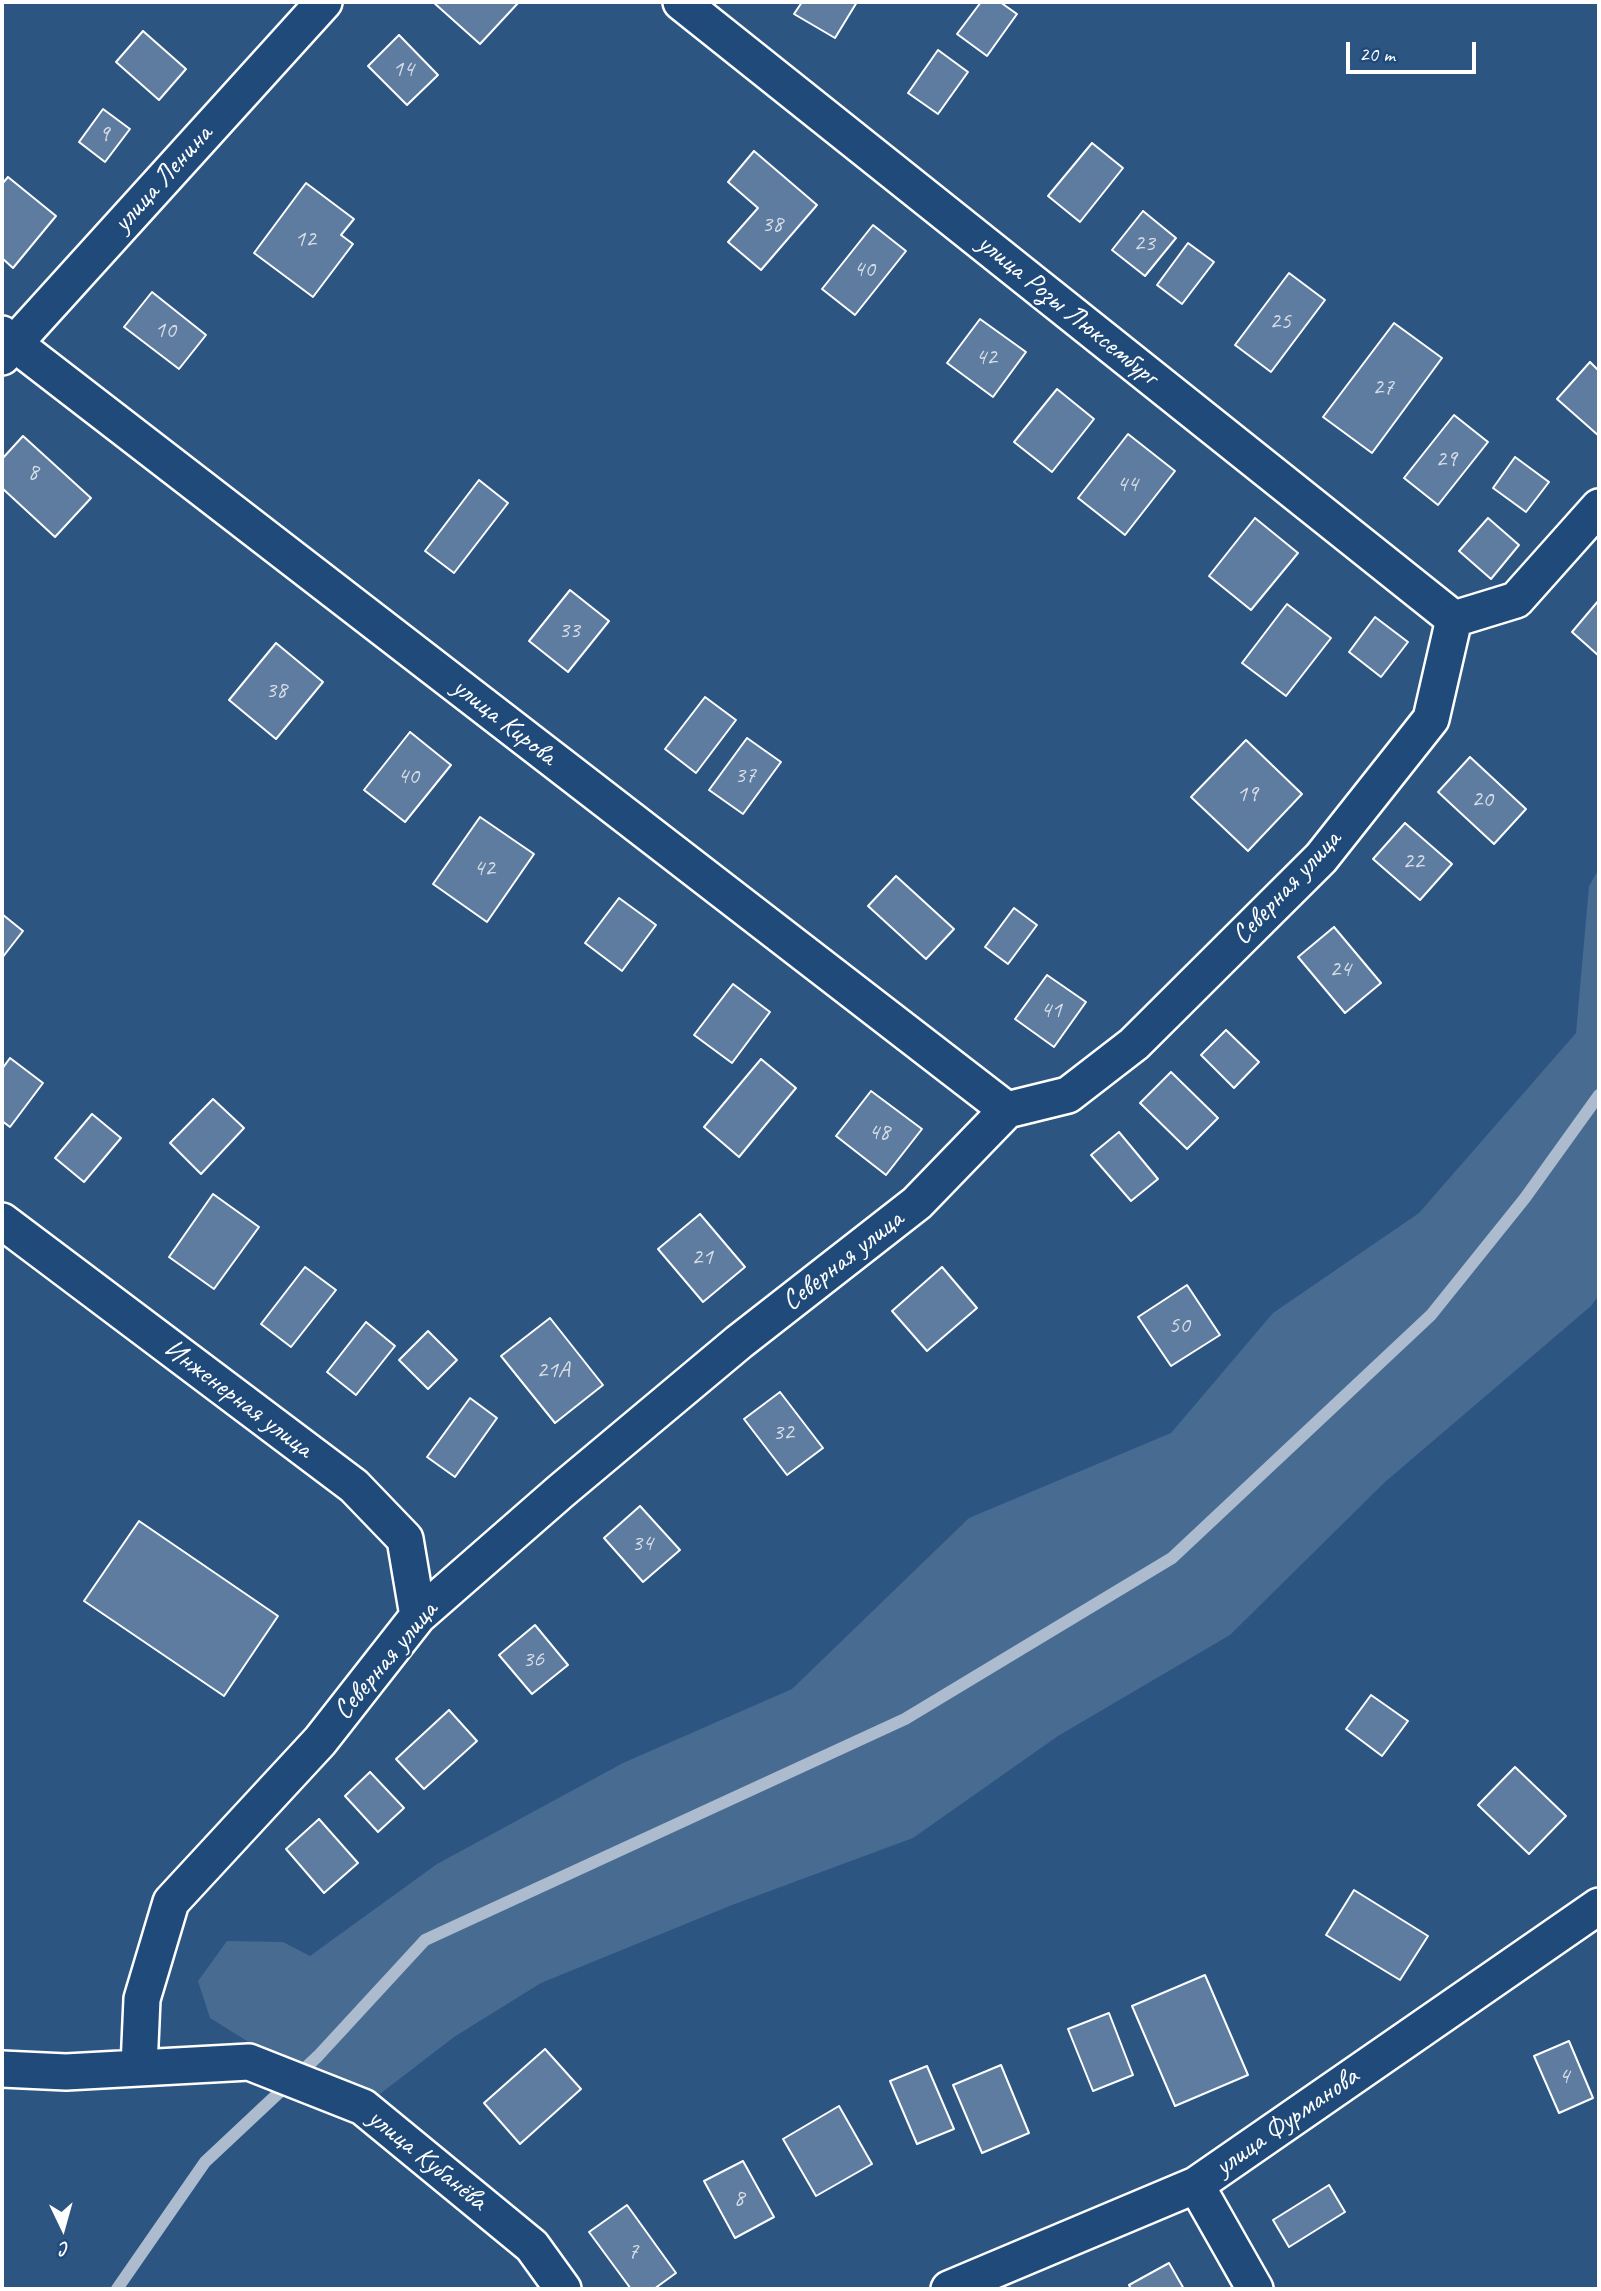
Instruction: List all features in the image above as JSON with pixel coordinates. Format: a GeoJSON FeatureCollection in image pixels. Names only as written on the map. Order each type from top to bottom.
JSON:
{"type":"FeatureCollection","features":[{"type":"Feature","properties":{"kind":"street","name":"улица Ленина"},"geometry":{"type":"LineString","coordinates":[[6,345],[324,2]]}},
{"type":"Feature","properties":{"kind":"street","name":"улица Розы Люксембург"},"geometry":{"type":"LineString","coordinates":[[681,2],[1454,619]]}},
{"type":"Feature","properties":{"kind":"street","name":"улица Кирова"},"geometry":{"type":"LineString","coordinates":[[6,345],[1007,1110]]}},
{"type":"Feature","properties":{"kind":"street"},"geometry":{"type":"LineString","coordinates":[[1454,619],[1516,600],[1599,507]]}},
{"type":"Feature","properties":{"kind":"street","name":"Северная улица"},"geometry":{"type":"LineString","coordinates":[[139,2067],[142,1999],[170,1902],[320,1741],[418,1616],[561,1491],[739,1342],[917,1203],[1007,1110],[1068,1095],[1134,1044],[1321,858],[1431,719],[1454,619]]}},
{"type":"Feature","properties":{"kind":"street","name":"Инженерная улица"},"geometry":{"type":"LineString","coordinates":[[2,1221],[354,1486],[405,1539],[418,1616]]}},
{"type":"Feature","properties":{"kind":"street","name":"улица Фурманова"},"geometry":{"type":"LineString","coordinates":[[949,2289],[1196,2185],[1599,1906]]}},
{"type":"Feature","properties":{"kind":"street","name":"улица Кубанёва"},"geometry":{"type":"LineString","coordinates":[[2,2069],[66,2072],[249,2062],[363,2107],[532,2246],[563,2289]]}},
{"type":"Feature","properties":{"kind":"street"},"geometry":{"type":"LineString","coordinates":[[1196,2185],[1255,2289]]}},
{"type":"Feature","properties":{"kind":"shaded area"},"geometry":{"type":"Polygon","coordinates":[[[1599,869],[1599,1295],[1591,1306],[1385,1482],[1230,1635],[1058,1736],[913,1838],[732,1905],[541,1983],[454,2037],[363,2107],[210,2018],[198,1981],[227,1941],[283,1942],[310,1956],[437,1864],[623,1763],[792,1689],[969,1518],[1171,1433],[1273,1313],[1419,1213],[1576,1033],[1589,886],[1599,869]]]}},
{"type":"Feature","properties":{"kind":"building"},"geometry":{"type":"Polygon","coordinates":[[[433,2],[519,2],[480,44],[433,2]]]}},
{"type":"Feature","properties":{"kind":"building"},"geometry":{"type":"Polygon","coordinates":[[[802,2],[857,2],[835,38],[794,14],[802,2]]]}},
{"type":"Feature","properties":{"kind":"building"},"geometry":{"type":"Polygon","coordinates":[[[981,2],[1000,2],[1017,14],[987,56],[957,34],[981,2]]]}},
{"type":"Feature","properties":{"kind":"building"},"geometry":{"type":"Polygon","coordinates":[[[143,31],[186,69],[159,100],[116,62],[143,31]]]}},
{"type":"Feature","properties":{"kind":"building"},"geometry":{"type":"Polygon","coordinates":[[[399,35],[438,75],[407,105],[368,66],[399,35]]]}},
{"type":"Feature","properties":{"kind":"building"},"geometry":{"type":"Polygon","coordinates":[[[938,50],[968,72],[938,114],[908,93],[938,50]]]}},
{"type":"Feature","properties":{"kind":"building"},"geometry":{"type":"Polygon","coordinates":[[[103,109],[130,129],[105,162],[79,142],[103,109]]]}},
{"type":"Feature","properties":{"kind":"building"},"geometry":{"type":"Polygon","coordinates":[[[1092,143],[1123,168],[1080,222],[1048,196],[1092,143]]]}},
{"type":"Feature","properties":{"kind":"building"},"geometry":{"type":"Polygon","coordinates":[[[754,151],[817,205],[761,270],[728,242],[758,208],[728,182],[754,151]]]}},
{"type":"Feature","properties":{"kind":"building"},"geometry":{"type":"Polygon","coordinates":[[[8,177],[56,216],[13,268],[2,258],[2,184],[8,177]]]}},
{"type":"Feature","properties":{"kind":"building"},"geometry":{"type":"Polygon","coordinates":[[[306,183],[354,219],[341,235],[353,244],[313,297],[254,253],[306,183]]]}},
{"type":"Feature","properties":{"kind":"building"},"geometry":{"type":"Polygon","coordinates":[[[1143,211],[1176,238],[1145,276],[1112,250],[1143,211]]]}},
{"type":"Feature","properties":{"kind":"building"},"geometry":{"type":"Polygon","coordinates":[[[873,225],[906,251],[855,315],[822,289],[873,225]]]}},
{"type":"Feature","properties":{"kind":"building"},"geometry":{"type":"Polygon","coordinates":[[[1188,243],[1214,262],[1182,304],[1157,285],[1188,243]]]}},
{"type":"Feature","properties":{"kind":"building"},"geometry":{"type":"Polygon","coordinates":[[[1289,273],[1325,300],[1271,372],[1235,345],[1289,273]]]}},
{"type":"Feature","properties":{"kind":"building"},"geometry":{"type":"Polygon","coordinates":[[[152,292],[206,335],[179,369],[124,327],[152,292]]]}},
{"type":"Feature","properties":{"kind":"building"},"geometry":{"type":"Polygon","coordinates":[[[980,319],[1026,352],[993,397],[947,363],[980,319]]]}},
{"type":"Feature","properties":{"kind":"building"},"geometry":{"type":"Polygon","coordinates":[[[1394,323],[1442,358],[1372,453],[1323,417],[1394,323]]]}},
{"type":"Feature","properties":{"kind":"building"},"geometry":{"type":"Polygon","coordinates":[[[1590,362],[1599,371],[1599,436],[1557,399],[1590,362]]]}},
{"type":"Feature","properties":{"kind":"building"},"geometry":{"type":"Polygon","coordinates":[[[1057,389],[1094,419],[1052,472],[1014,442],[1057,389]]]}},
{"type":"Feature","properties":{"kind":"building"},"geometry":{"type":"Polygon","coordinates":[[[1454,415],[1488,442],[1438,505],[1404,478],[1454,415]]]}},
{"type":"Feature","properties":{"kind":"building"},"geometry":{"type":"Polygon","coordinates":[[[1128,434],[1175,471],[1125,535],[1078,498],[1128,434]]]}},
{"type":"Feature","properties":{"kind":"building"},"geometry":{"type":"Polygon","coordinates":[[[23,436],[91,498],[55,537],[2,488],[2,459],[23,436]]]}},
{"type":"Feature","properties":{"kind":"building"},"geometry":{"type":"Polygon","coordinates":[[[1515,457],[1549,482],[1526,512],[1493,488],[1515,457]]]}},
{"type":"Feature","properties":{"kind":"building"},"geometry":{"type":"Polygon","coordinates":[[[479,480],[508,503],[454,573],[425,551],[479,480]]]}},
{"type":"Feature","properties":{"kind":"building"},"geometry":{"type":"Polygon","coordinates":[[[1255,518],[1298,553],[1251,610],[1209,576],[1255,518]]]}},
{"type":"Feature","properties":{"kind":"building"},"geometry":{"type":"Polygon","coordinates":[[[1488,518],[1519,545],[1491,579],[1459,551],[1488,518]]]}},
{"type":"Feature","properties":{"kind":"building"},"geometry":{"type":"Polygon","coordinates":[[[570,590],[609,621],[568,672],[529,641],[570,590]]]}},
{"type":"Feature","properties":{"kind":"building"},"geometry":{"type":"Polygon","coordinates":[[[1599,600],[1599,656],[1572,632],[1599,600]]]}},
{"type":"Feature","properties":{"kind":"building"},"geometry":{"type":"Polygon","coordinates":[[[1287,604],[1331,638],[1286,696],[1242,663],[1287,604]]]}},
{"type":"Feature","properties":{"kind":"building"},"geometry":{"type":"Polygon","coordinates":[[[1375,617],[1408,642],[1381,677],[1349,652],[1375,617]]]}},
{"type":"Feature","properties":{"kind":"building"},"geometry":{"type":"Polygon","coordinates":[[[276,643],[323,682],[276,739],[229,700],[276,643]]]}},
{"type":"Feature","properties":{"kind":"building"},"geometry":{"type":"Polygon","coordinates":[[[705,697],[736,720],[696,773],[665,749],[705,697]]]}},
{"type":"Feature","properties":{"kind":"building"},"geometry":{"type":"Polygon","coordinates":[[[410,732],[451,765],[405,822],[364,790],[410,732]]]}},
{"type":"Feature","properties":{"kind":"building"},"geometry":{"type":"Polygon","coordinates":[[[747,738],[781,762],[743,814],[709,790],[747,738]]]}},
{"type":"Feature","properties":{"kind":"building"},"geometry":{"type":"Polygon","coordinates":[[[1246,740],[1302,794],[1248,851],[1191,797],[1246,740]]]}},
{"type":"Feature","properties":{"kind":"building"},"geometry":{"type":"Polygon","coordinates":[[[1470,757],[1526,809],[1494,844],[1438,792],[1470,757]]]}},
{"type":"Feature","properties":{"kind":"building"},"geometry":{"type":"Polygon","coordinates":[[[480,817],[534,854],[487,922],[433,884],[480,817]]]}},
{"type":"Feature","properties":{"kind":"building"},"geometry":{"type":"Polygon","coordinates":[[[1405,823],[1452,864],[1420,900],[1373,859],[1405,823]]]}},
{"type":"Feature","properties":{"kind":"building"},"geometry":{"type":"Polygon","coordinates":[[[896,876],[954,929],[926,959],[868,906],[896,876]]]}},
{"type":"Feature","properties":{"kind":"building"},"geometry":{"type":"Polygon","coordinates":[[[619,898],[656,925],[622,971],[585,943],[619,898]]]}},
{"type":"Feature","properties":{"kind":"building"},"geometry":{"type":"Polygon","coordinates":[[[1014,908],[1037,925],[1008,964],[985,947],[1014,908]]]}},
{"type":"Feature","properties":{"kind":"building"},"geometry":{"type":"Polygon","coordinates":[[[2,914],[23,931],[2,958],[2,914]]]}},
{"type":"Feature","properties":{"kind":"building"},"geometry":{"type":"Polygon","coordinates":[[[1334,927],[1381,983],[1345,1013],[1298,957],[1334,927]]]}},
{"type":"Feature","properties":{"kind":"building"},"geometry":{"type":"Polygon","coordinates":[[[1047,975],[1086,1002],[1054,1047],[1015,1019],[1047,975]]]}},
{"type":"Feature","properties":{"kind":"building"},"geometry":{"type":"Polygon","coordinates":[[[733,984],[770,1012],[732,1063],[694,1035],[733,984]]]}},
{"type":"Feature","properties":{"kind":"building"},"geometry":{"type":"Polygon","coordinates":[[[1226,1030],[1259,1062],[1234,1088],[1201,1055],[1226,1030]]]}},
{"type":"Feature","properties":{"kind":"building"},"geometry":{"type":"Polygon","coordinates":[[[10,1058],[43,1083],[10,1127],[2,1121],[2,1069],[10,1058]]]}},
{"type":"Feature","properties":{"kind":"building"},"geometry":{"type":"Polygon","coordinates":[[[761,1059],[796,1088],[739,1157],[704,1127],[761,1059]]]}},
{"type":"Feature","properties":{"kind":"building"},"geometry":{"type":"Polygon","coordinates":[[[1171,1072],[1218,1118],[1187,1149],[1140,1103],[1171,1072]]]}},
{"type":"Feature","properties":{"kind":"building"},"geometry":{"type":"Polygon","coordinates":[[[871,1091],[922,1129],[886,1175],[836,1136],[871,1091]]]}},
{"type":"Feature","properties":{"kind":"building"},"geometry":{"type":"Polygon","coordinates":[[[213,1099],[244,1128],[201,1174],[170,1143],[213,1099]]]}},
{"type":"Feature","properties":{"kind":"building"},"geometry":{"type":"Polygon","coordinates":[[[92,1114],[121,1138],[84,1182],[55,1158],[92,1114]]]}},
{"type":"Feature","properties":{"kind":"building"},"geometry":{"type":"Polygon","coordinates":[[[1119,1132],[1158,1179],[1131,1201],[1091,1155],[1119,1132]]]}},
{"type":"Feature","properties":{"kind":"building"},"geometry":{"type":"Polygon","coordinates":[[[213,1194],[259,1227],[214,1289],[169,1257],[213,1194]]]}},
{"type":"Feature","properties":{"kind":"building"},"geometry":{"type":"Polygon","coordinates":[[[700,1214],[745,1267],[703,1302],[658,1249],[700,1214]]]}},
{"type":"Feature","properties":{"kind":"building"},"geometry":{"type":"Polygon","coordinates":[[[305,1267],[336,1290],[291,1347],[261,1324],[305,1267]]]}},
{"type":"Feature","properties":{"kind":"building"},"geometry":{"type":"Polygon","coordinates":[[[942,1267],[977,1308],[927,1351],[892,1311],[942,1267]]]}},
{"type":"Feature","properties":{"kind":"building"},"geometry":{"type":"Polygon","coordinates":[[[1187,1285],[1220,1335],[1171,1366],[1138,1317],[1187,1285]]]}},
{"type":"Feature","properties":{"kind":"building"},"geometry":{"type":"Polygon","coordinates":[[[550,1318],[603,1385],[555,1423],[501,1356],[550,1318]]]}},
{"type":"Feature","properties":{"kind":"building"},"geometry":{"type":"Polygon","coordinates":[[[366,1322],[395,1346],[356,1395],[327,1372],[366,1322]]]}},
{"type":"Feature","properties":{"kind":"building"},"geometry":{"type":"Polygon","coordinates":[[[428,1331],[457,1360],[428,1389],[399,1360],[428,1331]]]}},
{"type":"Feature","properties":{"kind":"building"},"geometry":{"type":"Polygon","coordinates":[[[780,1392],[823,1448],[787,1475],[744,1419],[780,1392]]]}},
{"type":"Feature","properties":{"kind":"building"},"geometry":{"type":"Polygon","coordinates":[[[470,1398],[497,1418],[455,1477],[427,1457],[470,1398]]]}},
{"type":"Feature","properties":{"kind":"building"},"geometry":{"type":"Polygon","coordinates":[[[640,1506],[680,1550],[643,1582],[604,1538],[640,1506]]]}},
{"type":"Feature","properties":{"kind":"building"},"geometry":{"type":"Polygon","coordinates":[[[139,1521],[278,1616],[224,1696],[84,1601],[139,1521]]]}},
{"type":"Feature","properties":{"kind":"building"},"geometry":{"type":"Polygon","coordinates":[[[535,1625],[568,1665],[532,1694],[499,1655],[535,1625]]]}},
{"type":"Feature","properties":{"kind":"building"},"geometry":{"type":"Polygon","coordinates":[[[1371,1695],[1408,1721],[1382,1756],[1346,1729],[1371,1695]]]}},
{"type":"Feature","properties":{"kind":"building"},"geometry":{"type":"Polygon","coordinates":[[[449,1710],[477,1741],[424,1789],[396,1759],[449,1710]]]}},
{"type":"Feature","properties":{"kind":"building"},"geometry":{"type":"Polygon","coordinates":[[[1515,1767],[1566,1816],[1529,1854],[1478,1805],[1515,1767]]]}},
{"type":"Feature","properties":{"kind":"building"},"geometry":{"type":"Polygon","coordinates":[[[370,1772],[404,1808],[378,1832],[345,1796],[370,1772]]]}},
{"type":"Feature","properties":{"kind":"building"},"geometry":{"type":"Polygon","coordinates":[[[319,1819],[358,1863],[324,1893],[286,1849],[319,1819]]]}},
{"type":"Feature","properties":{"kind":"building"},"geometry":{"type":"Polygon","coordinates":[[[1354,1890],[1428,1936],[1400,1980],[1326,1935],[1354,1890]]]}},
{"type":"Feature","properties":{"kind":"building"},"geometry":{"type":"Polygon","coordinates":[[[1205,1975],[1248,2075],[1175,2106],[1132,2006],[1205,1975]]]}},
{"type":"Feature","properties":{"kind":"building"},"geometry":{"type":"Polygon","coordinates":[[[1109,2013],[1133,2075],[1093,2091],[1068,2029],[1109,2013]]]}},
{"type":"Feature","properties":{"kind":"building"},"geometry":{"type":"Polygon","coordinates":[[[1569,2041],[1593,2098],[1559,2113],[1534,2056],[1569,2041]]]}},
{"type":"Feature","properties":{"kind":"building"},"geometry":{"type":"Polygon","coordinates":[[[545,2049],[581,2089],[520,2144],[484,2103],[545,2049]]]}},
{"type":"Feature","properties":{"kind":"building"},"geometry":{"type":"Polygon","coordinates":[[[1001,2065],[1029,2133],[982,2153],[953,2085],[1001,2065]]]}},
{"type":"Feature","properties":{"kind":"building"},"geometry":{"type":"Polygon","coordinates":[[[927,2066],[954,2129],[917,2144],[890,2081],[927,2066]]]}},
{"type":"Feature","properties":{"kind":"building"},"geometry":{"type":"Polygon","coordinates":[[[839,2106],[872,2164],[816,2196],[783,2139],[839,2106]]]}},
{"type":"Feature","properties":{"kind":"building"},"geometry":{"type":"Polygon","coordinates":[[[743,2161],[774,2217],[735,2238],[704,2181],[743,2161]]]}},
{"type":"Feature","properties":{"kind":"building"},"geometry":{"type":"Polygon","coordinates":[[[1329,2185],[1345,2212],[1289,2247],[1273,2220],[1329,2185]]]}},
{"type":"Feature","properties":{"kind":"building"},"geometry":{"type":"Polygon","coordinates":[[[627,2205],[676,2273],[654,2289],[631,2289],[589,2232],[627,2205]]]}},
{"type":"Feature","properties":{"kind":"building"},"geometry":{"type":"Polygon","coordinates":[[[1169,2263],[1184,2289],[1131,2289],[1129,2285],[1169,2263]]]}},
{"type":"Feature","properties":{"kind":"waterway"},"geometry":{"type":"LineString","coordinates":[[117,2289],[205,2162],[318,2056],[425,1940],[905,1719],[1172,1558],[1431,1315],[1525,1198],[1599,1095]]}}]}
